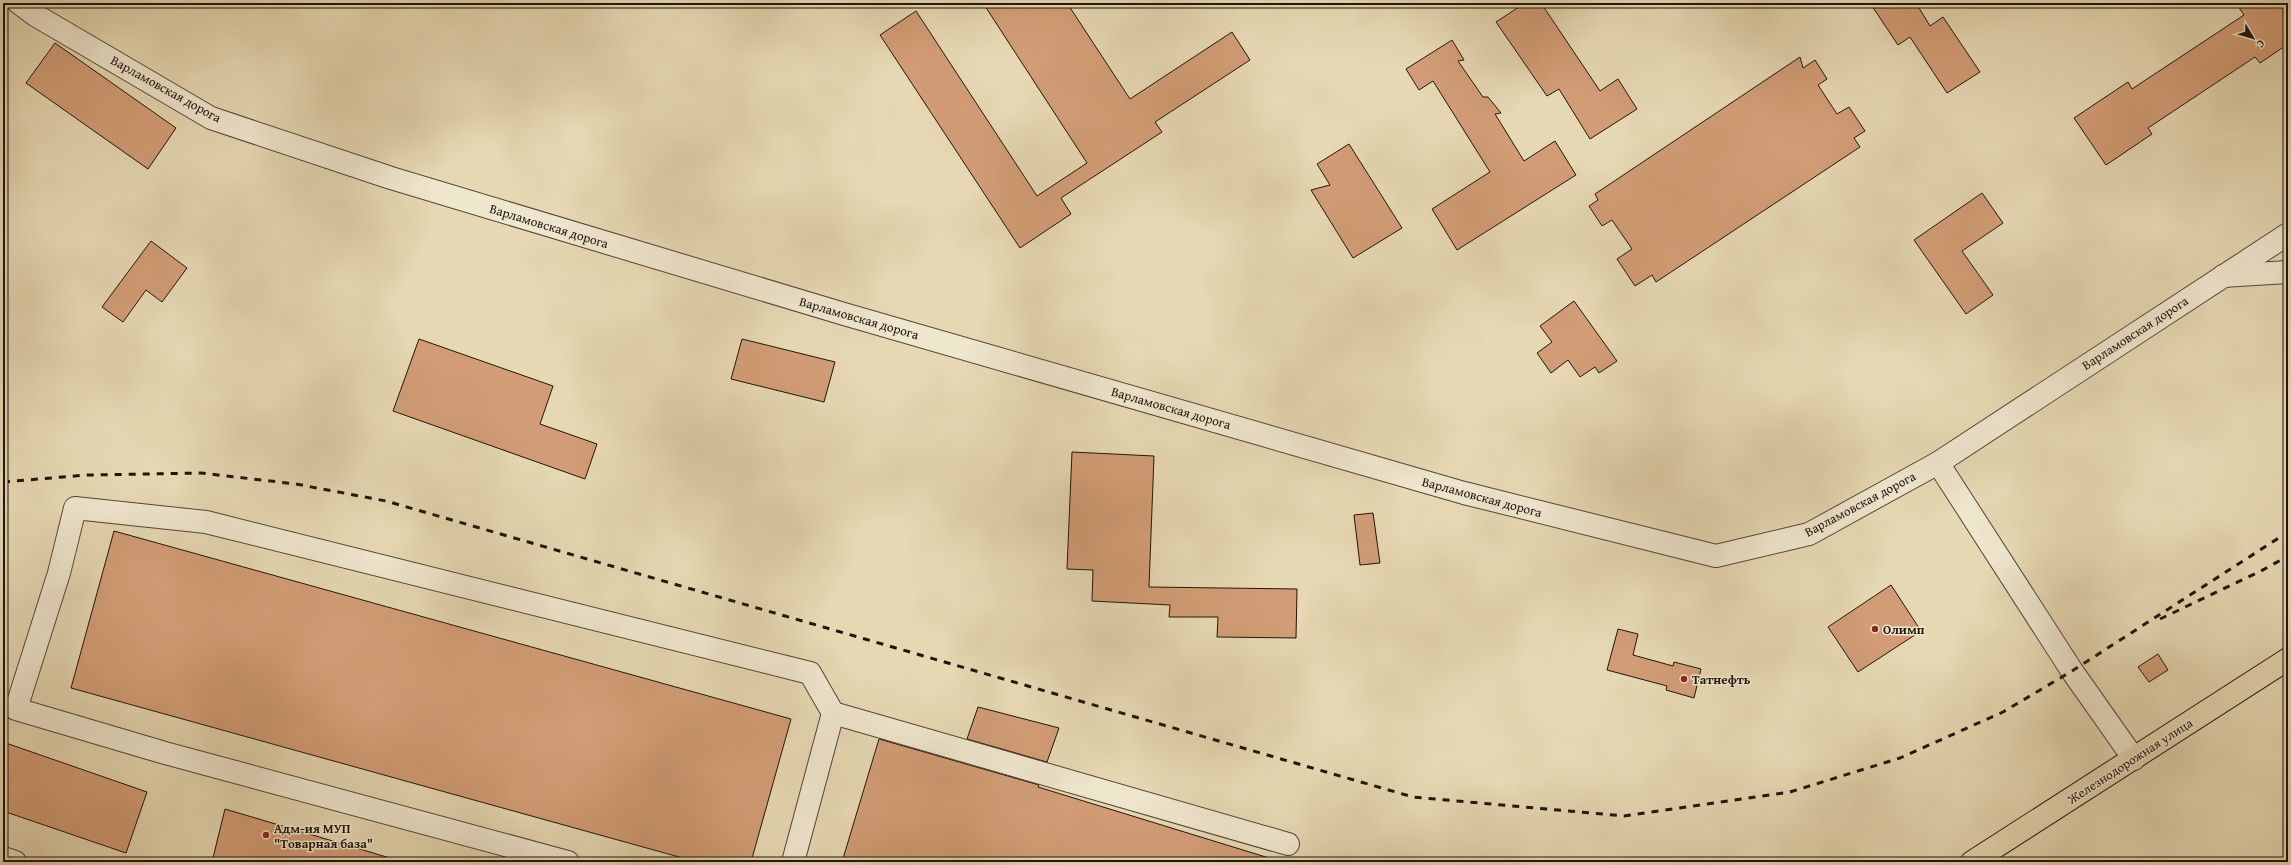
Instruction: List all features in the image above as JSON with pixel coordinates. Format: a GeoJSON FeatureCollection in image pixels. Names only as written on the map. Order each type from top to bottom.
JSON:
{"type":"FeatureCollection","features":[{"type":"Feature","properties":{"kind":"main road","name":"Железнодорожная улица"},"geometry":{"type":"LineString","coordinates":[[1972,862],[2288,659]]}},
{"type":"Feature","properties":{"kind":"street","name":"Варламовская дорога"},"geometry":{"type":"LineString","coordinates":[[19,3],[35,15],[211,118],[391,178],[844,314],[1464,493],[1716,556],[1809,534],[1938,463],[2221,276],[2288,234]]}},
{"type":"Feature","properties":{"kind":"street"},"geometry":{"type":"LineString","coordinates":[[2221,276],[2288,272]]}},
{"type":"Feature","properties":{"kind":"street"},"geometry":{"type":"LineString","coordinates":[[1938,463],[2072,671],[2134,759]]}},
{"type":"Feature","properties":{"kind":"street"},"geometry":{"type":"LineString","coordinates":[[568,862],[165,753],[16,709],[59,573],[75,508],[206,522],[810,673],[833,713],[1288,844]]}},
{"type":"Feature","properties":{"kind":"street"},"geometry":{"type":"LineString","coordinates":[[793,862],[833,713]]}},
{"type":"Feature","properties":{"kind":"street"},"geometry":{"type":"LineString","coordinates":[[3,858],[15,862]]}},
{"type":"Feature","properties":{"kind":"building"},"geometry":{"type":"Polygon","coordinates":[[[983,3],[1067,3],[1130,99],[1232,32],[1250,60],[1155,122],[1162,132],[1061,198],[1071,214],[1020,248],[880,35],[916,11],[1037,196],[1087,163],[983,3]]]}},
{"type":"Feature","properties":{"kind":"building"},"geometry":{"type":"Polygon","coordinates":[[[1525,3],[1541,3],[1600,91],[1618,79],[1637,109],[1590,139],[1559,89],[1547,96],[1496,22],[1525,3]]]}},
{"type":"Feature","properties":{"kind":"building"},"geometry":{"type":"Polygon","coordinates":[[[1870,3],[1916,3],[1930,26],[1943,17],[1980,72],[1947,93],[1910,37],[1898,45],[1870,3]]]}},
{"type":"Feature","properties":{"kind":"building"},"geometry":{"type":"Polygon","coordinates":[[[2236,3],[2280,3],[2288,16],[2288,44],[2260,63],[2255,57],[2148,128],[2152,134],[2106,165],[2074,118],[2128,82],[2132,89],[2244,15],[2236,3]]]}},
{"type":"Feature","properties":{"kind":"building"},"geometry":{"type":"Polygon","coordinates":[[[1452,40],[1464,60],[1458,61],[1483,97],[1488,97],[1501,113],[1495,114],[1524,161],[1555,141],[1576,175],[1457,250],[1432,209],[1490,172],[1433,81],[1419,90],[1406,69],[1452,40]]]}},
{"type":"Feature","properties":{"kind":"building"},"geometry":{"type":"Polygon","coordinates":[[[55,43],[176,128],[148,169],[26,83],[55,43]]]}},
{"type":"Feature","properties":{"kind":"building"},"geometry":{"type":"Polygon","coordinates":[[[1800,57],[1803,68],[1815,60],[1827,79],[1818,85],[1837,114],[1849,107],[1865,131],[1854,138],[1860,147],[1656,282],[1652,275],[1635,286],[1617,259],[1632,249],[1612,220],[1602,226],[1589,206],[1598,200],[1595,194],[1800,57]]]}},
{"type":"Feature","properties":{"kind":"building"},"geometry":{"type":"Polygon","coordinates":[[[1349,144],[1402,228],[1353,258],[1311,190],[1330,185],[1317,164],[1349,144]]]}},
{"type":"Feature","properties":{"kind":"building"},"geometry":{"type":"Polygon","coordinates":[[[1982,193],[2003,223],[1962,251],[1993,295],[1966,314],[1914,240],[1982,193]]]}},
{"type":"Feature","properties":{"kind":"building"},"geometry":{"type":"Polygon","coordinates":[[[151,241],[187,268],[162,302],[146,290],[123,322],[102,307],[151,241]]]}},
{"type":"Feature","properties":{"kind":"building"},"geometry":{"type":"Polygon","coordinates":[[[1574,301],[1617,361],[1599,373],[1595,367],[1580,377],[1568,360],[1551,373],[1537,353],[1552,342],[1540,326],[1574,301]]]}},
{"type":"Feature","properties":{"kind":"building"},"geometry":{"type":"Polygon","coordinates":[[[419,339],[553,386],[540,424],[597,444],[585,479],[393,411],[419,339]]]}},
{"type":"Feature","properties":{"kind":"building"},"geometry":{"type":"Polygon","coordinates":[[[742,339],[835,362],[824,402],[731,379],[742,339]]]}},
{"type":"Feature","properties":{"kind":"building"},"geometry":{"type":"Polygon","coordinates":[[[1072,452],[1154,456],[1149,587],[1297,589],[1296,638],[1217,637],[1218,617],[1169,617],[1170,605],[1092,601],[1093,570],[1067,569],[1072,452]]]}},
{"type":"Feature","properties":{"kind":"building"},"geometry":{"type":"Polygon","coordinates":[[[1373,513],[1380,563],[1360,565],[1354,515],[1373,513]]]}},
{"type":"Feature","properties":{"kind":"building"},"geometry":{"type":"Polygon","coordinates":[[[114,531],[791,719],[751,862],[697,862],[71,688],[114,531]]]}},
{"type":"Feature","properties":{"kind":"building","name":"Олимп"},"geometry":{"type":"Polygon","coordinates":[[[1891,585],[1921,631],[1858,672],[1828,627],[1891,585]]]}},
{"type":"Feature","properties":{"kind":"building"},"geometry":{"type":"Polygon","coordinates":[[[1618,629],[1638,634],[1633,655],[1673,666],[1674,662],[1701,669],[1694,698],[1666,690],[1667,686],[1607,670],[1618,629]]]}},
{"type":"Feature","properties":{"kind":"building"},"geometry":{"type":"Polygon","coordinates":[[[2158,654],[2168,670],[2149,682],[2138,667],[2158,654]]]}},
{"type":"Feature","properties":{"kind":"building"},"geometry":{"type":"Polygon","coordinates":[[[978,707],[1059,728],[1047,762],[967,739],[978,707]]]}},
{"type":"Feature","properties":{"kind":"building"},"geometry":{"type":"Polygon","coordinates":[[[879,739],[1039,785],[1038,787],[1269,858],[1269,862],[842,862],[879,739]]]}},
{"type":"Feature","properties":{"kind":"building"},"geometry":{"type":"Polygon","coordinates":[[[3,742],[147,792],[126,853],[3,811],[3,742]]]}},
{"type":"Feature","properties":{"kind":"building","name":"Адм-ия МУП \"Товарная база\""},"geometry":{"type":"Polygon","coordinates":[[[225,809],[390,858],[389,862],[212,862],[225,809]]]}},
{"type":"Feature","properties":{"kind":"railway"},"geometry":{"type":"LineString","coordinates":[[3,482],[87,475],[201,473],[296,484],[386,501],[1413,797],[1624,816],[1790,792],[1900,758],[2003,712],[2072,671],[2288,532]]}},
{"type":"Feature","properties":{"kind":"railway"},"geometry":{"type":"LineString","coordinates":[[2160,619],[2261,571],[2288,556]]}},
{"type":"Feature","properties":{"kind":"place","name":"Олимп"},"geometry":{"type":"Point","coordinates":[1875,629]}},
{"type":"Feature","properties":{"kind":"place","name":"Татнефть"},"geometry":{"type":"Point","coordinates":[1684,679]}},
{"type":"Feature","properties":{"kind":"place","name":"Адм-ия МУП \"Товарная база\""},"geometry":{"type":"Point","coordinates":[266,835]}}]}
